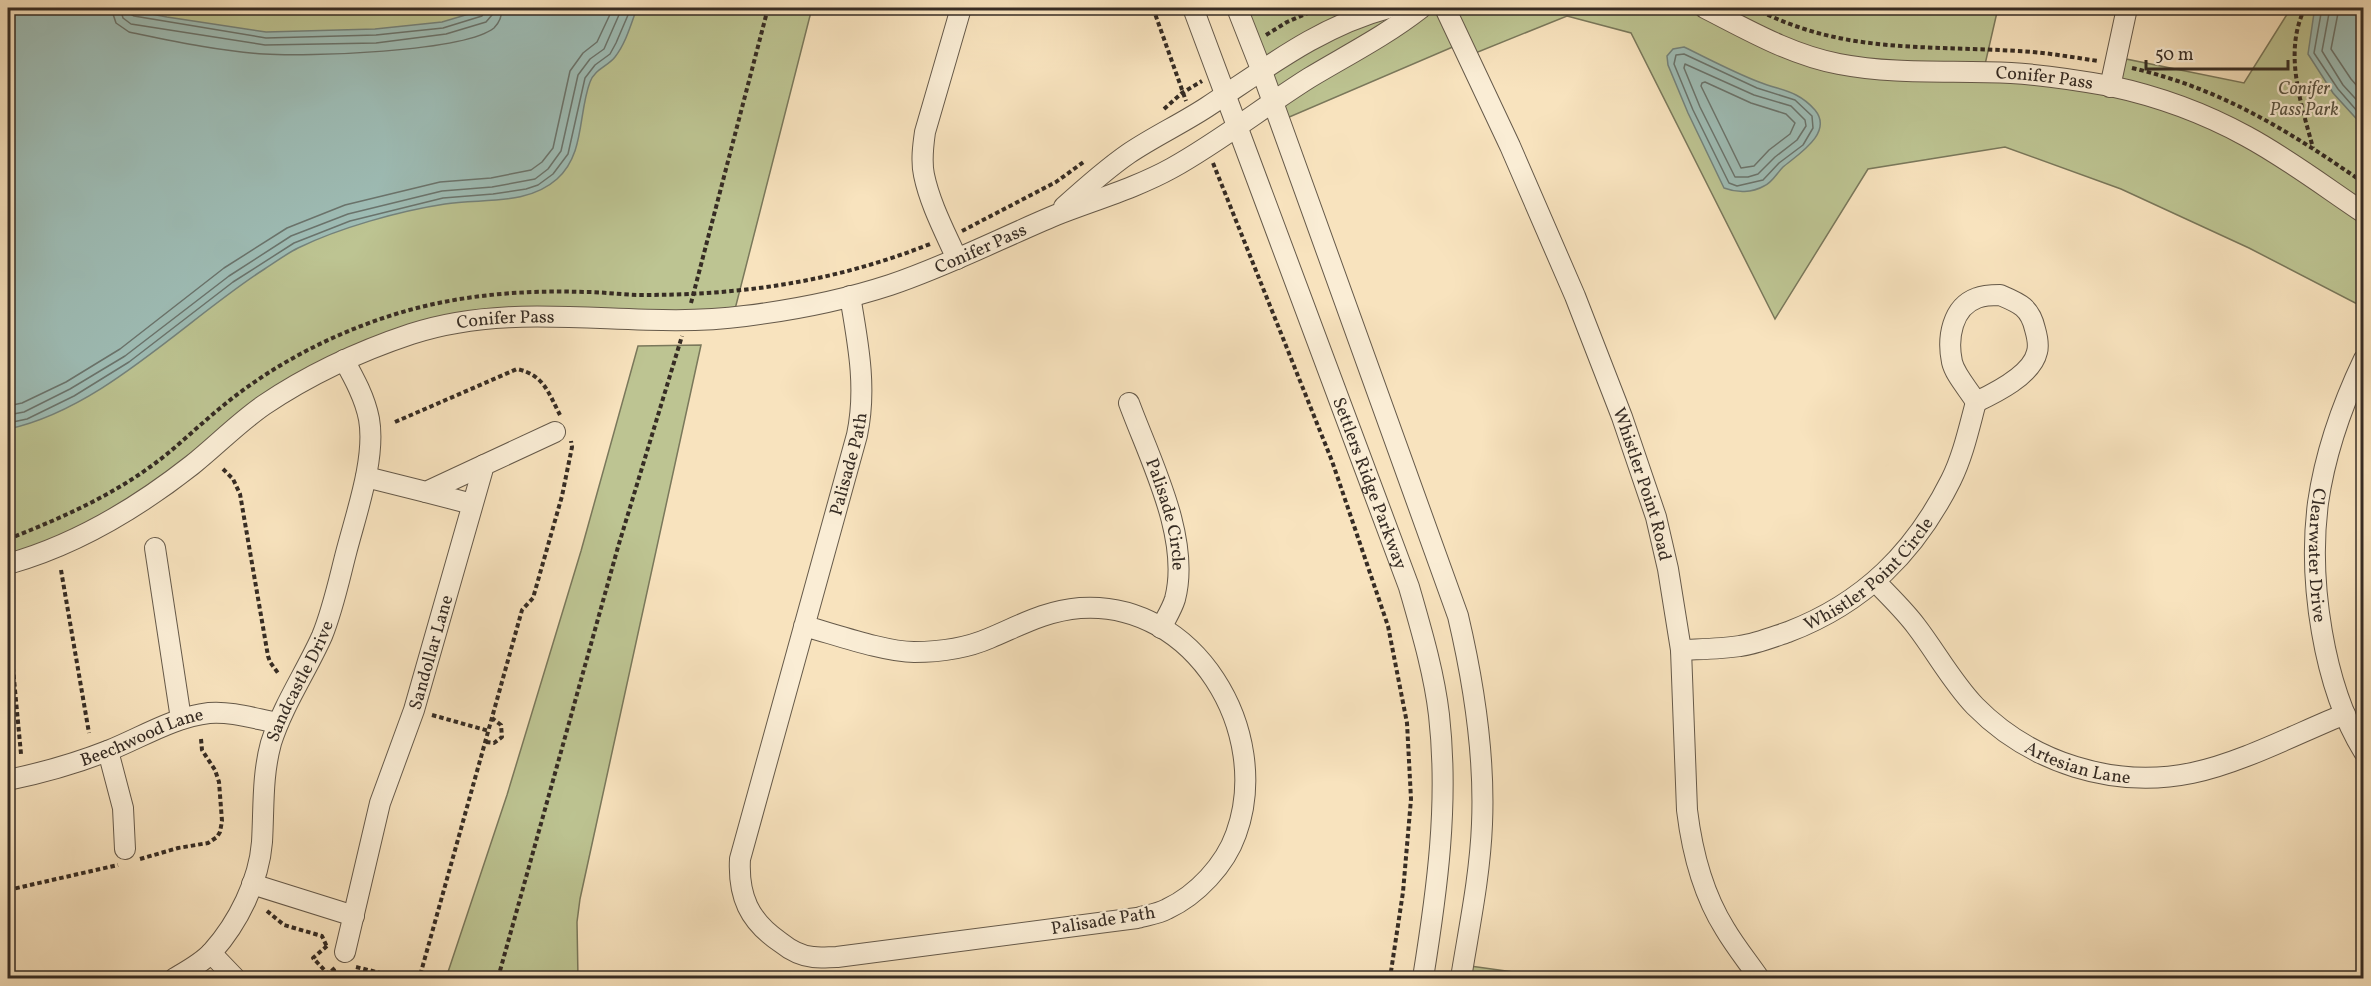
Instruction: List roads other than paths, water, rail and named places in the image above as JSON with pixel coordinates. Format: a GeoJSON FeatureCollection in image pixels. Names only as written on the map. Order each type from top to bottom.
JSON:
{"type":"FeatureCollection","features":[{"type":"Feature","properties":{"kind":"street"},"geometry":{"type":"LineString","coordinates":[[957,259],[930,196],[923,174],[922,154],[925,132],[961,8]]}},
{"type":"Feature","properties":{"kind":"street","name":"Settlers Ridge Parkway"},"geometry":{"type":"LineString","coordinates":[[1193,8],[1409,587],[1427,654],[1439,714],[1443,766],[1443,823],[1423,978]]}},
{"type":"Feature","properties":{"kind":"street"},"geometry":{"type":"LineString","coordinates":[[1237,8],[1444,571],[1469,661],[1476,704],[1481,761],[1482,824],[1476,886],[1461,978]]}},
{"type":"Feature","properties":{"kind":"street","name":"Conifer Pass"},"geometry":{"type":"LineString","coordinates":[[1053,217],[1099,176],[1130,153],[1227,94],[1261,69],[1297,47],[1343,24],[1388,8]]}},
{"type":"Feature","properties":{"kind":"street","name":"Conifer Pass"},"geometry":{"type":"LineString","coordinates":[[8,564],[92,531],[130,510],[167,485],[263,406],[344,360],[416,332],[457,323],[538,316],[640,321],[742,317],[850,296],[890,285],[1171,169],[1273,102],[1392,31],[1421,8]]}},
{"type":"Feature","properties":{"kind":"street","name":"Whistler Point Road"},"geometry":{"type":"LineString","coordinates":[[1446,8],[1510,146],[1575,296],[1622,417],[1656,517],[1668,569],[1681,650],[1686,801],[1690,833],[1699,870],[1724,928],[1759,978]]}},
{"type":"Feature","properties":{"kind":"street","name":"Conifer Pass"},"geometry":{"type":"LineString","coordinates":[[1706,8],[1764,39],[1801,54],[1837,64],[1909,72],[2010,73],[2110,87],[2168,103],[2206,116],[2246,136],[2364,213]]}},
{"type":"Feature","properties":{"kind":"street"},"geometry":{"type":"LineString","coordinates":[[2110,87],[2127,8]]}},
{"type":"Feature","properties":{"kind":"street"},"geometry":{"type":"LineString","coordinates":[[2000,295],[2019,303],[2032,316],[2037,336],[2037,353],[2022,374],[1997,392],[1976,402],[1952,363],[1953,324],[1961,307],[1977,297],[2000,295]]}},
{"type":"Feature","properties":{"kind":"street","name":"Palisade Path"},"geometry":{"type":"LineString","coordinates":[[804,626],[912,652],[966,646],[988,639],[1034,617],[1081,608],[1105,609],[1134,616],[1161,628],[1193,651],[1215,677],[1239,729],[1245,788],[1243,815],[1234,842],[1213,872],[1194,892],[1166,910],[1137,918],[837,957],[814,958],[794,952],[764,932],[751,915],[739,879],[740,859],[862,413],[862,365],[850,296]]}},
{"type":"Feature","properties":{"kind":"street","name":"Clearwater Drive"},"geometry":{"type":"LineString","coordinates":[[2364,358],[2351,385],[2328,460],[2318,502],[2315,542],[2324,646],[2332,681],[2364,752]]}},
{"type":"Feature","properties":{"kind":"street","name":"Sandcastle Drive"},"geometry":{"type":"LineString","coordinates":[[175,978],[211,953],[240,912],[252,884],[262,844],[262,792],[266,765],[278,723],[322,635],[332,606],[366,477],[369,420],[355,379],[344,360]]}},
{"type":"Feature","properties":{"kind":"street","name":"Whistler Point Circle"},"geometry":{"type":"LineString","coordinates":[[1681,650],[1742,646],[1775,637],[1812,623],[1842,606],[1876,582],[1905,554],[1952,479],[1976,402]]}},
{"type":"Feature","properties":{"kind":"street","name":"Palisade Circle"},"geometry":{"type":"LineString","coordinates":[[1129,403],[1165,500],[1177,543],[1178,576],[1175,597],[1161,628]]}},
{"type":"Feature","properties":{"kind":"street"},"geometry":{"type":"LineString","coordinates":[[426,492],[562,428]]}},
{"type":"Feature","properties":{"kind":"street","name":"Sandollar Lane"},"geometry":{"type":"LineString","coordinates":[[336,949],[354,916],[380,803],[414,710],[484,465]]}},
{"type":"Feature","properties":{"kind":"street"},"geometry":{"type":"LineString","coordinates":[[366,477],[472,504]]}},
{"type":"Feature","properties":{"kind":"street"},"geometry":{"type":"LineString","coordinates":[[155,548],[181,719]]}},
{"type":"Feature","properties":{"kind":"street","name":"Artesian Lane"},"geometry":{"type":"LineString","coordinates":[[1876,582],[1914,624],[1968,698],[1995,725],[2035,751],[2056,761],[2092,772],[2125,777],[2161,777],[2192,773],[2222,765],[2345,714]]}},
{"type":"Feature","properties":{"kind":"street","name":"Beechwood Lane"},"geometry":{"type":"LineString","coordinates":[[8,780],[108,751],[181,719],[211,713],[231,714],[278,723]]}},
{"type":"Feature","properties":{"kind":"street"},"geometry":{"type":"LineString","coordinates":[[108,751],[123,808],[129,857]]}},
{"type":"Feature","properties":{"kind":"street"},"geometry":{"type":"LineString","coordinates":[[252,884],[354,916]]}},
{"type":"Feature","properties":{"kind":"street"},"geometry":{"type":"LineString","coordinates":[[211,953],[234,978]]}},
{"type":"Feature","properties":{"kind":"water"},"geometry":{"type":"Polygon","coordinates":[[[8,8],[120,8],[266,32],[375,29],[442,22],[489,8],[637,8],[619,52],[595,74],[590,82],[577,146],[572,158],[557,179],[545,188],[518,197],[459,202],[408,211],[350,227],[298,248],[233,291],[109,383],[43,419],[8,429],[8,8]]]}},
{"type":"Feature","properties":{"kind":"water"},"geometry":{"type":"Polygon","coordinates":[[[2317,8],[2363,8],[2363,126],[2333,93],[2308,54],[2314,13],[2317,8]]]}},
{"type":"Feature","properties":{"kind":"water"},"geometry":{"type":"Polygon","coordinates":[[[1684,47],[1730,70],[1802,98],[1815,110],[1820,119],[1817,135],[1767,185],[1744,192],[1724,188],[1668,65],[1667,56],[1673,49],[1684,47]]]}},
{"type":"Feature","properties":{"kind":"park label","name":"Conifer Pass Park"},"geometry":{"type":"Point","coordinates":[2304,98]}}]}
